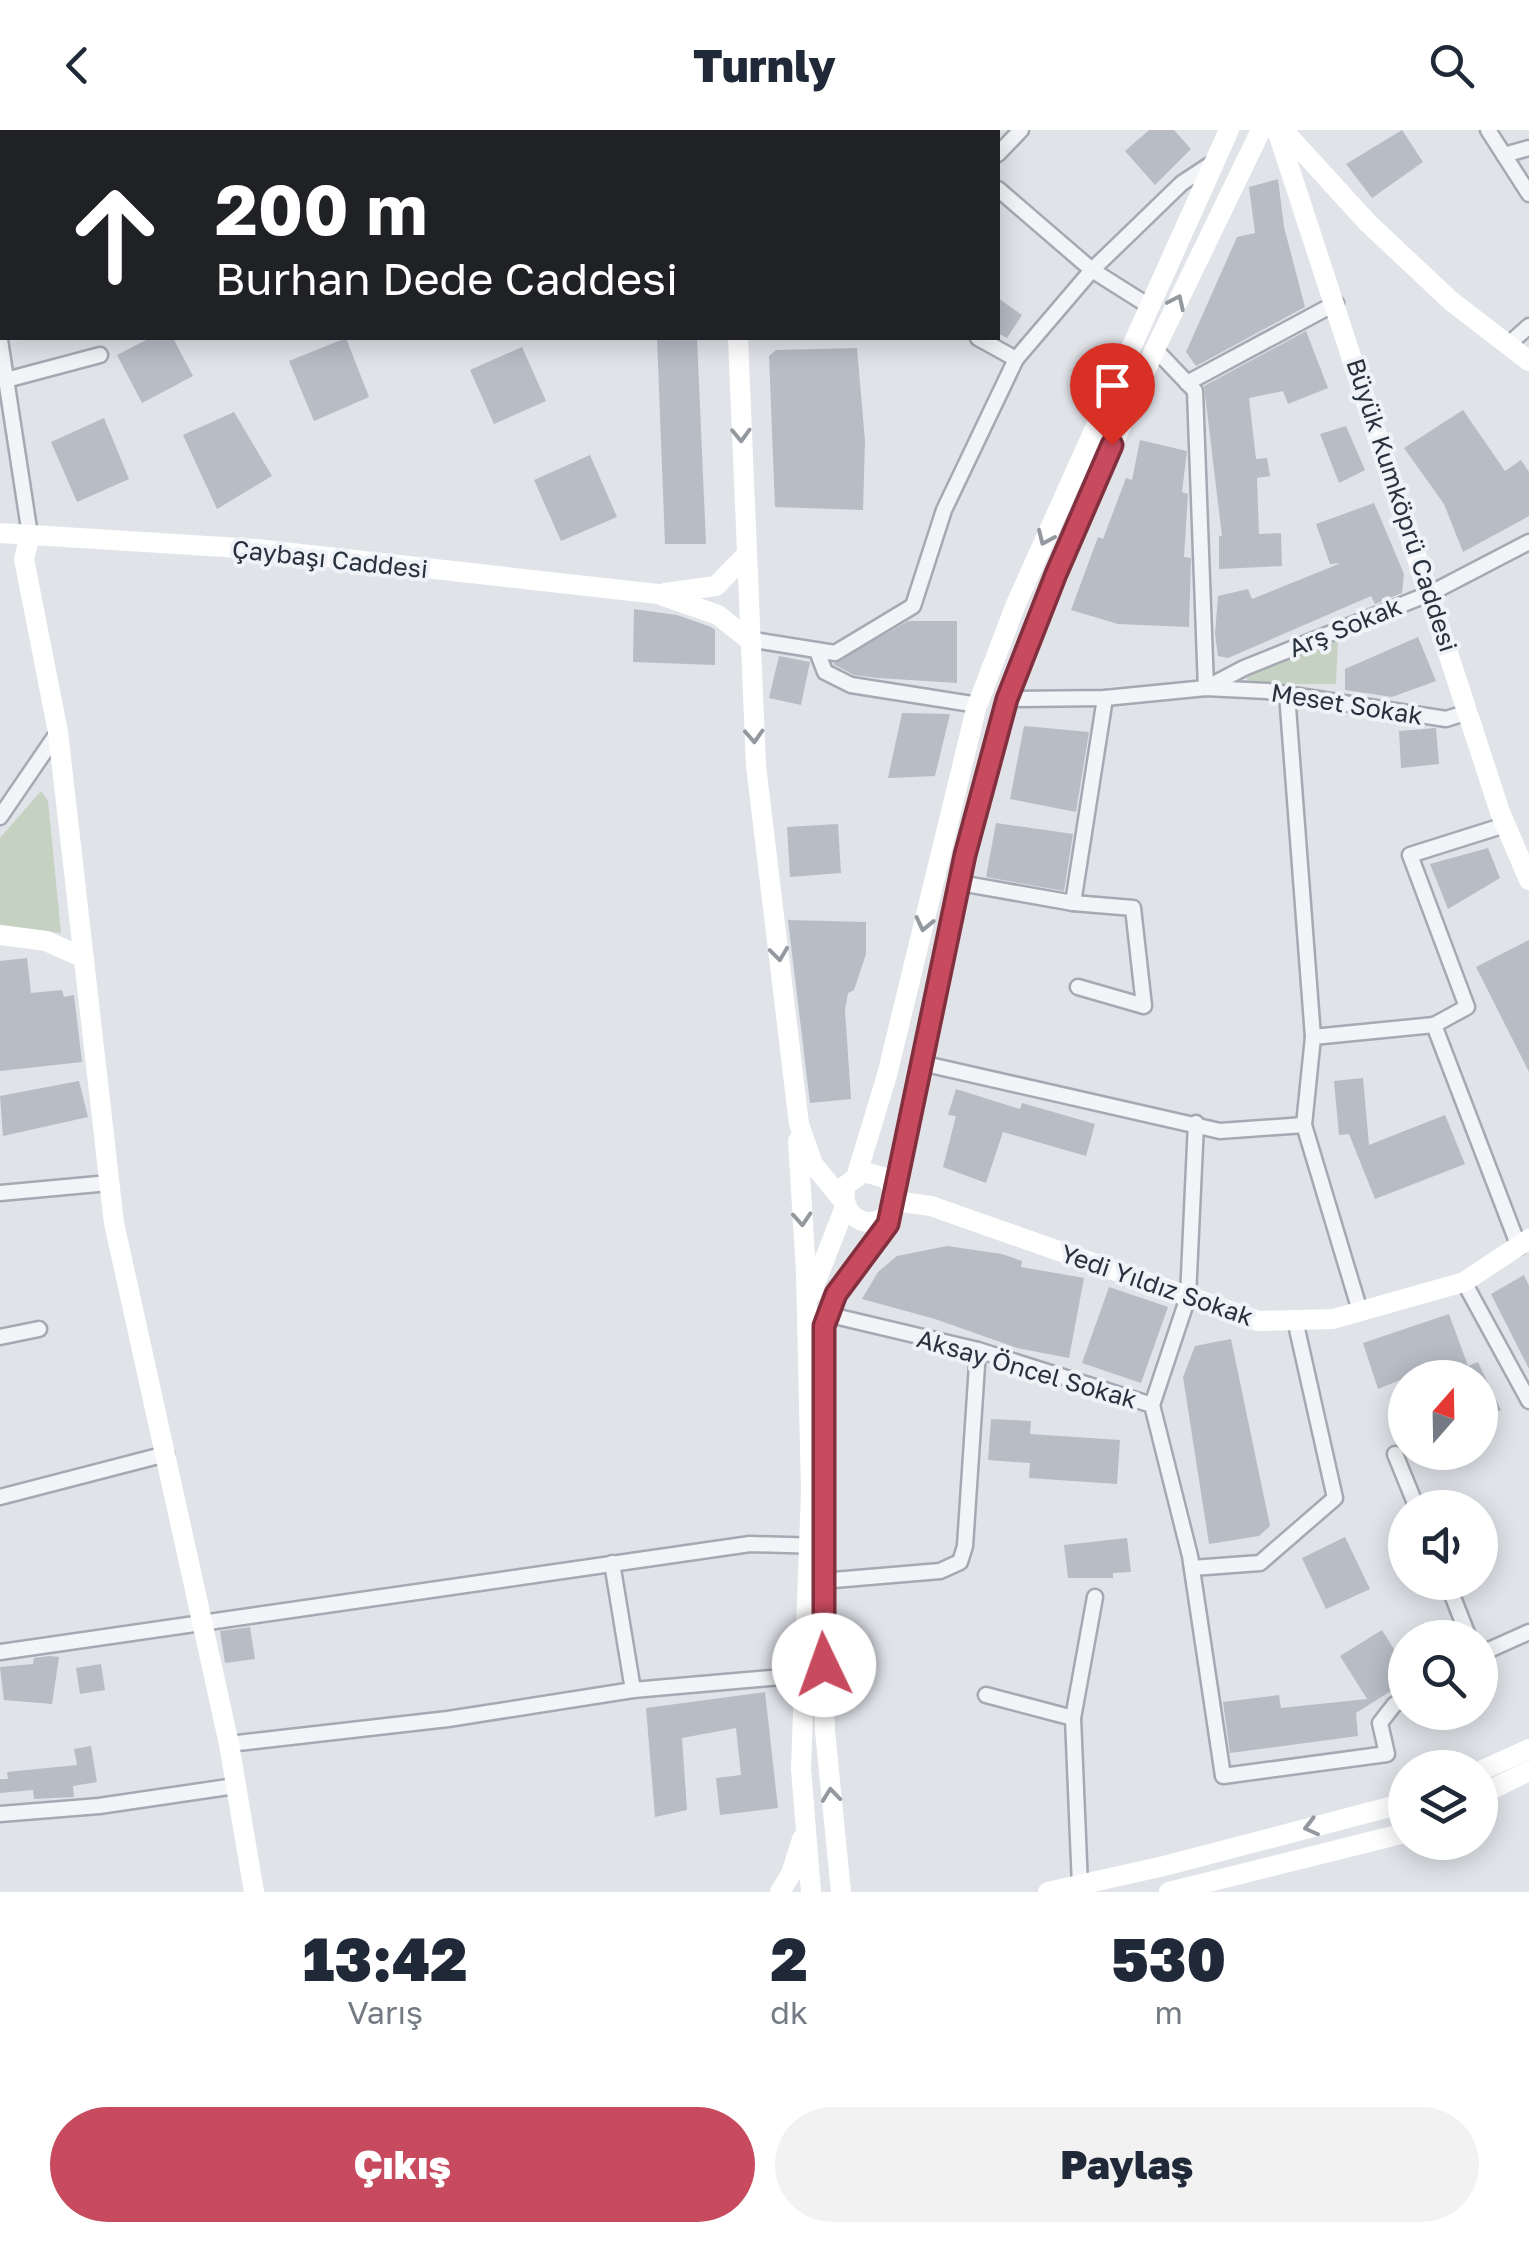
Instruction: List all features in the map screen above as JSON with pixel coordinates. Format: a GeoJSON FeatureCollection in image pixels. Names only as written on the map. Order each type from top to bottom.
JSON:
{"type":"FeatureCollection","features":[{"type":"Feature","properties":{"kind":"street"},"geometry":{"type":"LineString","coordinates":[[1000,152],[1021,130]]}},
{"type":"Feature","properties":{"kind":"street"},"geometry":{"type":"LineString","coordinates":[[816,1314],[824,1253],[845,1204],[846,1185],[857,1174],[888,1075],[978,705],[1016,604],[1229,130]]}},
{"type":"Feature","properties":{"kind":"street"},"geometry":{"type":"LineString","coordinates":[[816,1314],[875,1246],[894,1200],[960,883],[1007,699],[1056,574],[1155,349],[1261,130]]}},
{"type":"Feature","properties":{"kind":"street"},"geometry":{"type":"LineString","coordinates":[[1280,130],[1368,223],[1452,301],[1529,361]]}},
{"type":"Feature","properties":{"kind":"street","name":"Büyük Kumköprü Caddesi"},"geometry":{"type":"LineString","coordinates":[[1280,130],[1468,712],[1516,835],[1529,880]]}},
{"type":"Feature","properties":{"kind":"street"},"geometry":{"type":"LineString","coordinates":[[1488,130],[1529,194]]}},
{"type":"Feature","properties":{"kind":"street"},"geometry":{"type":"LineString","coordinates":[[1504,155],[1529,148]]}},
{"type":"Feature","properties":{"kind":"street"},"geometry":{"type":"LineString","coordinates":[[658,594],[718,615],[748,638],[835,653],[913,606],[944,510],[1016,359],[1092,270],[1182,183],[1214,162]]}},
{"type":"Feature","properties":{"kind":"street"},"geometry":{"type":"LineString","coordinates":[[1000,192],[1092,270],[1149,306]]}},
{"type":"Feature","properties":{"kind":"street"},"geometry":{"type":"LineString","coordinates":[[1188,384],[1336,302]]}},
{"type":"Feature","properties":{"kind":"street"},"geometry":{"type":"LineString","coordinates":[[1509,344],[1529,326]]}},
{"type":"Feature","properties":{"kind":"street"},"geometry":{"type":"LineString","coordinates":[[0,340],[30,536],[24,560],[58,732],[114,1223],[229,1744],[254,1892]]}},
{"type":"Feature","properties":{"kind":"street"},"geometry":{"type":"LineString","coordinates":[[738,340],[756,766],[799,1124],[797,1151],[816,1314],[815,1582],[804,1675],[801,1769],[811,1892]]}},
{"type":"Feature","properties":{"kind":"street"},"geometry":{"type":"LineString","coordinates":[[982,340],[1016,359]]}},
{"type":"Feature","properties":{"kind":"street"},"geometry":{"type":"LineString","coordinates":[[1007,699],[1106,698],[1206,688],[1195,391],[1155,349]]}},
{"type":"Feature","properties":{"kind":"street"},"geometry":{"type":"LineString","coordinates":[[6,380],[100,355]]}},
{"type":"Feature","properties":{"kind":"street","name":"Çaybaşı Caddesi"},"geometry":{"type":"LineString","coordinates":[[0,533],[256,549],[658,594]]}},
{"type":"Feature","properties":{"kind":"street","name":"Arş Sokak"},"geometry":{"type":"LineString","coordinates":[[1206,688],[1244,668],[1431,593],[1529,542]]}},
{"type":"Feature","properties":{"kind":"street"},"geometry":{"type":"LineString","coordinates":[[658,594],[716,586],[746,555]]}},
{"type":"Feature","properties":{"kind":"street"},"geometry":{"type":"LineString","coordinates":[[817,651],[825,672],[851,685],[978,705]]}},
{"type":"Feature","properties":{"kind":"street","name":"Meset Sokak"},"geometry":{"type":"LineString","coordinates":[[1206,688],[1287,694],[1446,719],[1468,712]]}},
{"type":"Feature","properties":{"kind":"street"},"geometry":{"type":"LineString","coordinates":[[1287,694],[1313,1036],[1304,1126],[1360,1310]]}},
{"type":"Feature","properties":{"kind":"street"},"geometry":{"type":"LineString","coordinates":[[1073,903],[1106,698]]}},
{"type":"Feature","properties":{"kind":"street"},"geometry":{"type":"LineString","coordinates":[[0,817],[58,732]]}},
{"type":"Feature","properties":{"kind":"street"},"geometry":{"type":"LineString","coordinates":[[1313,1036],[1434,1025],[1467,1007],[1410,855],[1516,835]]}},
{"type":"Feature","properties":{"kind":"street"},"geometry":{"type":"LineString","coordinates":[[960,883],[1073,903],[1133,908],[1144,1006],[1078,987]]}},
{"type":"Feature","properties":{"kind":"street"},"geometry":{"type":"LineString","coordinates":[[0,935],[46,941],[84,958]]}},
{"type":"Feature","properties":{"kind":"street"},"geometry":{"type":"LineString","coordinates":[[1434,1025],[1524,1243]]}},
{"type":"Feature","properties":{"kind":"street"},"geometry":{"type":"LineString","coordinates":[[921,1063],[1220,1131],[1304,1126]]}},
{"type":"Feature","properties":{"kind":"street"},"geometry":{"type":"LineString","coordinates":[[1152,1406],[1188,1297],[1196,1123]]}},
{"type":"Feature","properties":{"kind":"street"},"geometry":{"type":"LineString","coordinates":[[799,1124],[812,1164],[864,1222],[880,1220],[894,1200]]}},
{"type":"Feature","properties":{"kind":"street"},"geometry":{"type":"LineString","coordinates":[[857,1174],[879,1173],[894,1200]]}},
{"type":"Feature","properties":{"kind":"street"},"geometry":{"type":"LineString","coordinates":[[0,1193],[109,1183]]}},
{"type":"Feature","properties":{"kind":"street","name":"Yedi Yıldız Sokak"},"geometry":{"type":"LineString","coordinates":[[894,1200],[930,1206],[1258,1321],[1333,1319],[1464,1282],[1524,1243]]}},
{"type":"Feature","properties":{"kind":"street"},"geometry":{"type":"LineString","coordinates":[[1464,1282],[1529,1401]]}},
{"type":"Feature","properties":{"kind":"street","name":"Aksay Öncel Sokak"},"geometry":{"type":"LineString","coordinates":[[816,1314],[978,1350],[1152,1406],[1192,1568],[1223,1776],[1387,1754],[1380,1723],[1388,1713]]}},
{"type":"Feature","properties":{"kind":"street"},"geometry":{"type":"LineString","coordinates":[[1192,1568],[1260,1562],[1335,1498],[1296,1320]]}},
{"type":"Feature","properties":{"kind":"street"},"geometry":{"type":"LineString","coordinates":[[0,1337],[39,1329]]}},
{"type":"Feature","properties":{"kind":"street"},"geometry":{"type":"LineString","coordinates":[[815,1582],[940,1570],[960,1562],[966,1546],[978,1350]]}},
{"type":"Feature","properties":{"kind":"street"},"geometry":{"type":"LineString","coordinates":[[0,1497],[166,1454]]}},
{"type":"Feature","properties":{"kind":"street"},"geometry":{"type":"LineString","coordinates":[[0,1652],[750,1544],[816,1546]]}},
{"type":"Feature","properties":{"kind":"street"},"geometry":{"type":"LineString","coordinates":[[612,1563],[633,1690]]}},
{"type":"Feature","properties":{"kind":"street"},"geometry":{"type":"LineString","coordinates":[[815,1582],[841,1892]]}},
{"type":"Feature","properties":{"kind":"street"},"geometry":{"type":"LineString","coordinates":[[1080,1886],[1073,1718],[1095,1596]]}},
{"type":"Feature","properties":{"kind":"street"},"geometry":{"type":"LineString","coordinates":[[1498,1646],[1529,1632]]}},
{"type":"Feature","properties":{"kind":"street"},"geometry":{"type":"LineString","coordinates":[[229,1744],[448,1719],[633,1690],[804,1675]]}},
{"type":"Feature","properties":{"kind":"street"},"geometry":{"type":"LineString","coordinates":[[986,1695],[1073,1718]]}},
{"type":"Feature","properties":{"kind":"street"},"geometry":{"type":"LineString","coordinates":[[1498,1762],[1529,1749]]}},
{"type":"Feature","properties":{"kind":"street"},"geometry":{"type":"LineString","coordinates":[[1498,1786],[1529,1771]]}},
{"type":"Feature","properties":{"kind":"street"},"geometry":{"type":"LineString","coordinates":[[0,1814],[235,1786]]}},
{"type":"Feature","properties":{"kind":"street"},"geometry":{"type":"LineString","coordinates":[[1048,1892],[1388,1807]]}},
{"type":"Feature","properties":{"kind":"street"},"geometry":{"type":"LineString","coordinates":[[780,1892],[791,1874],[806,1828]]}},
{"type":"Feature","properties":{"kind":"street"},"geometry":{"type":"LineString","coordinates":[[1169,1892],[1222,1886],[1388,1838]]}},
{"type":"Feature","properties":{"kind":"green space"},"geometry":{"type":"Polygon","coordinates":[[[1338,638],[1336,684],[1250,684],[1246,677],[1338,638]]]}},
{"type":"Feature","properties":{"kind":"green space"},"geometry":{"type":"Polygon","coordinates":[[[41,791],[48,801],[61,933],[0,925],[0,838],[41,791]]]}},
{"type":"Feature","properties":{"kind":"building"},"geometry":{"type":"Polygon","coordinates":[[[1149,130],[1174,130],[1191,149],[1155,185],[1125,151],[1149,130]]]}},
{"type":"Feature","properties":{"kind":"building"},"geometry":{"type":"Polygon","coordinates":[[[1402,130],[1423,162],[1372,198],[1346,164],[1402,130]]]}},
{"type":"Feature","properties":{"kind":"building"},"geometry":{"type":"Polygon","coordinates":[[[1278,179],[1284,227],[1305,307],[1196,366],[1186,352],[1237,237],[1255,233],[1249,187],[1278,179]]]}},
{"type":"Feature","properties":{"kind":"building"},"geometry":{"type":"Polygon","coordinates":[[[1000,299],[1022,315],[1007,338],[1000,334],[1000,299]]]}},
{"type":"Feature","properties":{"kind":"building"},"geometry":{"type":"Polygon","coordinates":[[[1306,331],[1328,388],[1288,404],[1283,391],[1249,398],[1256,459],[1267,458],[1270,476],[1257,478],[1259,534],[1281,533],[1282,566],[1219,569],[1222,536],[1204,386],[1306,331]]]}},
{"type":"Feature","properties":{"kind":"building"},"geometry":{"type":"Polygon","coordinates":[[[146,340],[174,340],[193,376],[142,403],[117,355],[146,340]]]}},
{"type":"Feature","properties":{"kind":"building"},"geometry":{"type":"Polygon","coordinates":[[[347,340],[369,397],[314,421],[289,361],[347,340]]]}},
{"type":"Feature","properties":{"kind":"building"},"geometry":{"type":"Polygon","coordinates":[[[657,340],[697,340],[706,544],[665,544],[657,340]]]}},
{"type":"Feature","properties":{"kind":"building"},"geometry":{"type":"Polygon","coordinates":[[[522,347],[546,401],[494,424],[470,370],[522,347]]]}},
{"type":"Feature","properties":{"kind":"building"},"geometry":{"type":"Polygon","coordinates":[[[857,348],[865,441],[863,510],[775,507],[769,356],[776,350],[857,348]]]}},
{"type":"Feature","properties":{"kind":"building"},"geometry":{"type":"Polygon","coordinates":[[[1463,410],[1505,471],[1521,460],[1529,472],[1529,516],[1463,552],[1444,504],[1404,448],[1463,410]]]}},
{"type":"Feature","properties":{"kind":"building"},"geometry":{"type":"Polygon","coordinates":[[[234,412],[272,476],[217,509],[183,435],[234,412]]]}},
{"type":"Feature","properties":{"kind":"building"},"geometry":{"type":"Polygon","coordinates":[[[104,418],[129,479],[77,502],[51,442],[104,418]]]}},
{"type":"Feature","properties":{"kind":"building"},"geometry":{"type":"Polygon","coordinates":[[[1346,426],[1365,470],[1339,483],[1320,434],[1346,426]]]}},
{"type":"Feature","properties":{"kind":"building"},"geometry":{"type":"Polygon","coordinates":[[[1140,440],[1187,451],[1182,492],[1188,494],[1184,557],[1191,558],[1189,627],[1118,624],[1071,610],[1098,537],[1103,539],[1126,478],[1132,480],[1140,440]]]}},
{"type":"Feature","properties":{"kind":"building"},"geometry":{"type":"Polygon","coordinates":[[[590,455],[617,517],[561,541],[534,480],[590,455]]]}},
{"type":"Feature","properties":{"kind":"building"},"geometry":{"type":"Polygon","coordinates":[[[1374,503],[1404,574],[1402,593],[1375,604],[1371,596],[1228,658],[1218,656],[1218,596],[1248,589],[1252,599],[1341,563],[1330,564],[1316,524],[1374,503]]]}},
{"type":"Feature","properties":{"kind":"building"},"geometry":{"type":"Polygon","coordinates":[[[634,609],[677,615],[711,627],[715,630],[715,665],[633,662],[634,609]]]}},
{"type":"Feature","properties":{"kind":"building"},"geometry":{"type":"Polygon","coordinates":[[[908,621],[957,621],[957,683],[854,675],[833,664],[908,621]]]}},
{"type":"Feature","properties":{"kind":"building"},"geometry":{"type":"Polygon","coordinates":[[[1418,637],[1436,681],[1392,697],[1345,690],[1345,669],[1418,637]]]}},
{"type":"Feature","properties":{"kind":"building"},"geometry":{"type":"Polygon","coordinates":[[[779,656],[810,662],[801,705],[769,698],[779,656]]]}},
{"type":"Feature","properties":{"kind":"building"},"geometry":{"type":"Polygon","coordinates":[[[902,713],[950,714],[935,776],[888,778],[902,713]]]}},
{"type":"Feature","properties":{"kind":"building"},"geometry":{"type":"Polygon","coordinates":[[[1024,726],[1089,732],[1076,812],[1010,799],[1024,726]]]}},
{"type":"Feature","properties":{"kind":"building"},"geometry":{"type":"Polygon","coordinates":[[[1436,728],[1439,764],[1401,768],[1399,731],[1436,728]]]}},
{"type":"Feature","properties":{"kind":"building"},"geometry":{"type":"Polygon","coordinates":[[[996,823],[1073,834],[1064,891],[986,877],[996,823]]]}},
{"type":"Feature","properties":{"kind":"building"},"geometry":{"type":"Polygon","coordinates":[[[838,824],[841,873],[790,877],[787,827],[838,824]]]}},
{"type":"Feature","properties":{"kind":"building"},"geometry":{"type":"Polygon","coordinates":[[[1488,848],[1500,878],[1448,909],[1430,864],[1488,848]]]}},
{"type":"Feature","properties":{"kind":"building"},"geometry":{"type":"Polygon","coordinates":[[[788,920],[866,922],[866,954],[854,990],[848,993],[845,1010],[851,1099],[810,1103],[788,920]]]}},
{"type":"Feature","properties":{"kind":"building"},"geometry":{"type":"Polygon","coordinates":[[[1529,940],[1529,1072],[1476,967],[1529,940]]]}},
{"type":"Feature","properties":{"kind":"building"},"geometry":{"type":"Polygon","coordinates":[[[27,958],[31,993],[62,990],[64,997],[74,995],[82,1062],[0,1071],[0,961],[27,958]]]}},
{"type":"Feature","properties":{"kind":"building"},"geometry":{"type":"Polygon","coordinates":[[[1363,1078],[1369,1145],[1445,1115],[1465,1164],[1375,1199],[1349,1134],[1339,1135],[1334,1081],[1363,1078]]]}},
{"type":"Feature","properties":{"kind":"building"},"geometry":{"type":"Polygon","coordinates":[[[79,1081],[88,1117],[3,1136],[0,1096],[79,1081]]]}},
{"type":"Feature","properties":{"kind":"building"},"geometry":{"type":"Polygon","coordinates":[[[956,1089],[1020,1109],[1022,1103],[1095,1124],[1086,1156],[1003,1132],[986,1183],[943,1167],[956,1116],[948,1115],[956,1089]]]}},
{"type":"Feature","properties":{"kind":"building"},"geometry":{"type":"Polygon","coordinates":[[[947,1246],[1002,1254],[1022,1261],[1021,1267],[1084,1278],[1069,1358],[1017,1348],[862,1299],[878,1272],[897,1256],[947,1246]]]}},
{"type":"Feature","properties":{"kind":"building"},"geometry":{"type":"Polygon","coordinates":[[[1524,1275],[1529,1286],[1529,1369],[1491,1294],[1524,1275]]]}},
{"type":"Feature","properties":{"kind":"building"},"geometry":{"type":"Polygon","coordinates":[[[1109,1287],[1168,1307],[1141,1383],[1082,1363],[1109,1287]]]}},
{"type":"Feature","properties":{"kind":"building"},"geometry":{"type":"Polygon","coordinates":[[[1449,1314],[1466,1360],[1388,1360],[1388,1385],[1378,1389],[1363,1343],[1449,1314]]]}},
{"type":"Feature","properties":{"kind":"building"},"geometry":{"type":"Polygon","coordinates":[[[1231,1339],[1270,1526],[1259,1536],[1209,1544],[1183,1377],[1195,1346],[1231,1339]]]}},
{"type":"Feature","properties":{"kind":"building"},"geometry":{"type":"Polygon","coordinates":[[[991,1419],[1031,1421],[1030,1434],[1120,1440],[1117,1484],[1029,1478],[1030,1463],[988,1460],[991,1419]]]}},
{"type":"Feature","properties":{"kind":"building"},"geometry":{"type":"Polygon","coordinates":[[[1345,1537],[1370,1589],[1326,1609],[1302,1558],[1345,1537]]]}},
{"type":"Feature","properties":{"kind":"building"},"geometry":{"type":"Polygon","coordinates":[[[1127,1538],[1131,1572],[1113,1573],[1113,1578],[1068,1578],[1064,1545],[1127,1538]]]}},
{"type":"Feature","properties":{"kind":"building"},"geometry":{"type":"Polygon","coordinates":[[[250,1627],[255,1659],[225,1663],[220,1631],[250,1627]]]}},
{"type":"Feature","properties":{"kind":"building"},"geometry":{"type":"Polygon","coordinates":[[[1382,1630],[1388,1640],[1388,1693],[1356,1713],[1358,1736],[1230,1753],[1223,1702],[1279,1695],[1281,1708],[1367,1699],[1340,1656],[1382,1630]]]}},
{"type":"Feature","properties":{"kind":"building"},"geometry":{"type":"Polygon","coordinates":[[[59,1657],[52,1704],[4,1700],[0,1667],[33,1664],[34,1658],[59,1657]]]}},
{"type":"Feature","properties":{"kind":"building"},"geometry":{"type":"Polygon","coordinates":[[[101,1664],[105,1690],[80,1694],[76,1668],[101,1664]]]}},
{"type":"Feature","properties":{"kind":"building"},"geometry":{"type":"Polygon","coordinates":[[[765,1692],[778,1808],[720,1815],[716,1778],[741,1775],[736,1728],[682,1738],[687,1810],[655,1817],[646,1708],[765,1692]]]}},
{"type":"Feature","properties":{"kind":"building"},"geometry":{"type":"Polygon","coordinates":[[[91,1746],[97,1782],[73,1786],[74,1797],[34,1799],[33,1790],[0,1793],[0,1779],[8,1779],[7,1772],[77,1765],[74,1749],[91,1746]]]}},
{"type":"Feature","properties":{"kind":"route"},"geometry":{"type":"LineString","coordinates":[[824,1665],[822,1355],[826,1314],[836,1294],[888,1224],[965,855],[1007,699],[1112,445]]}}]}
